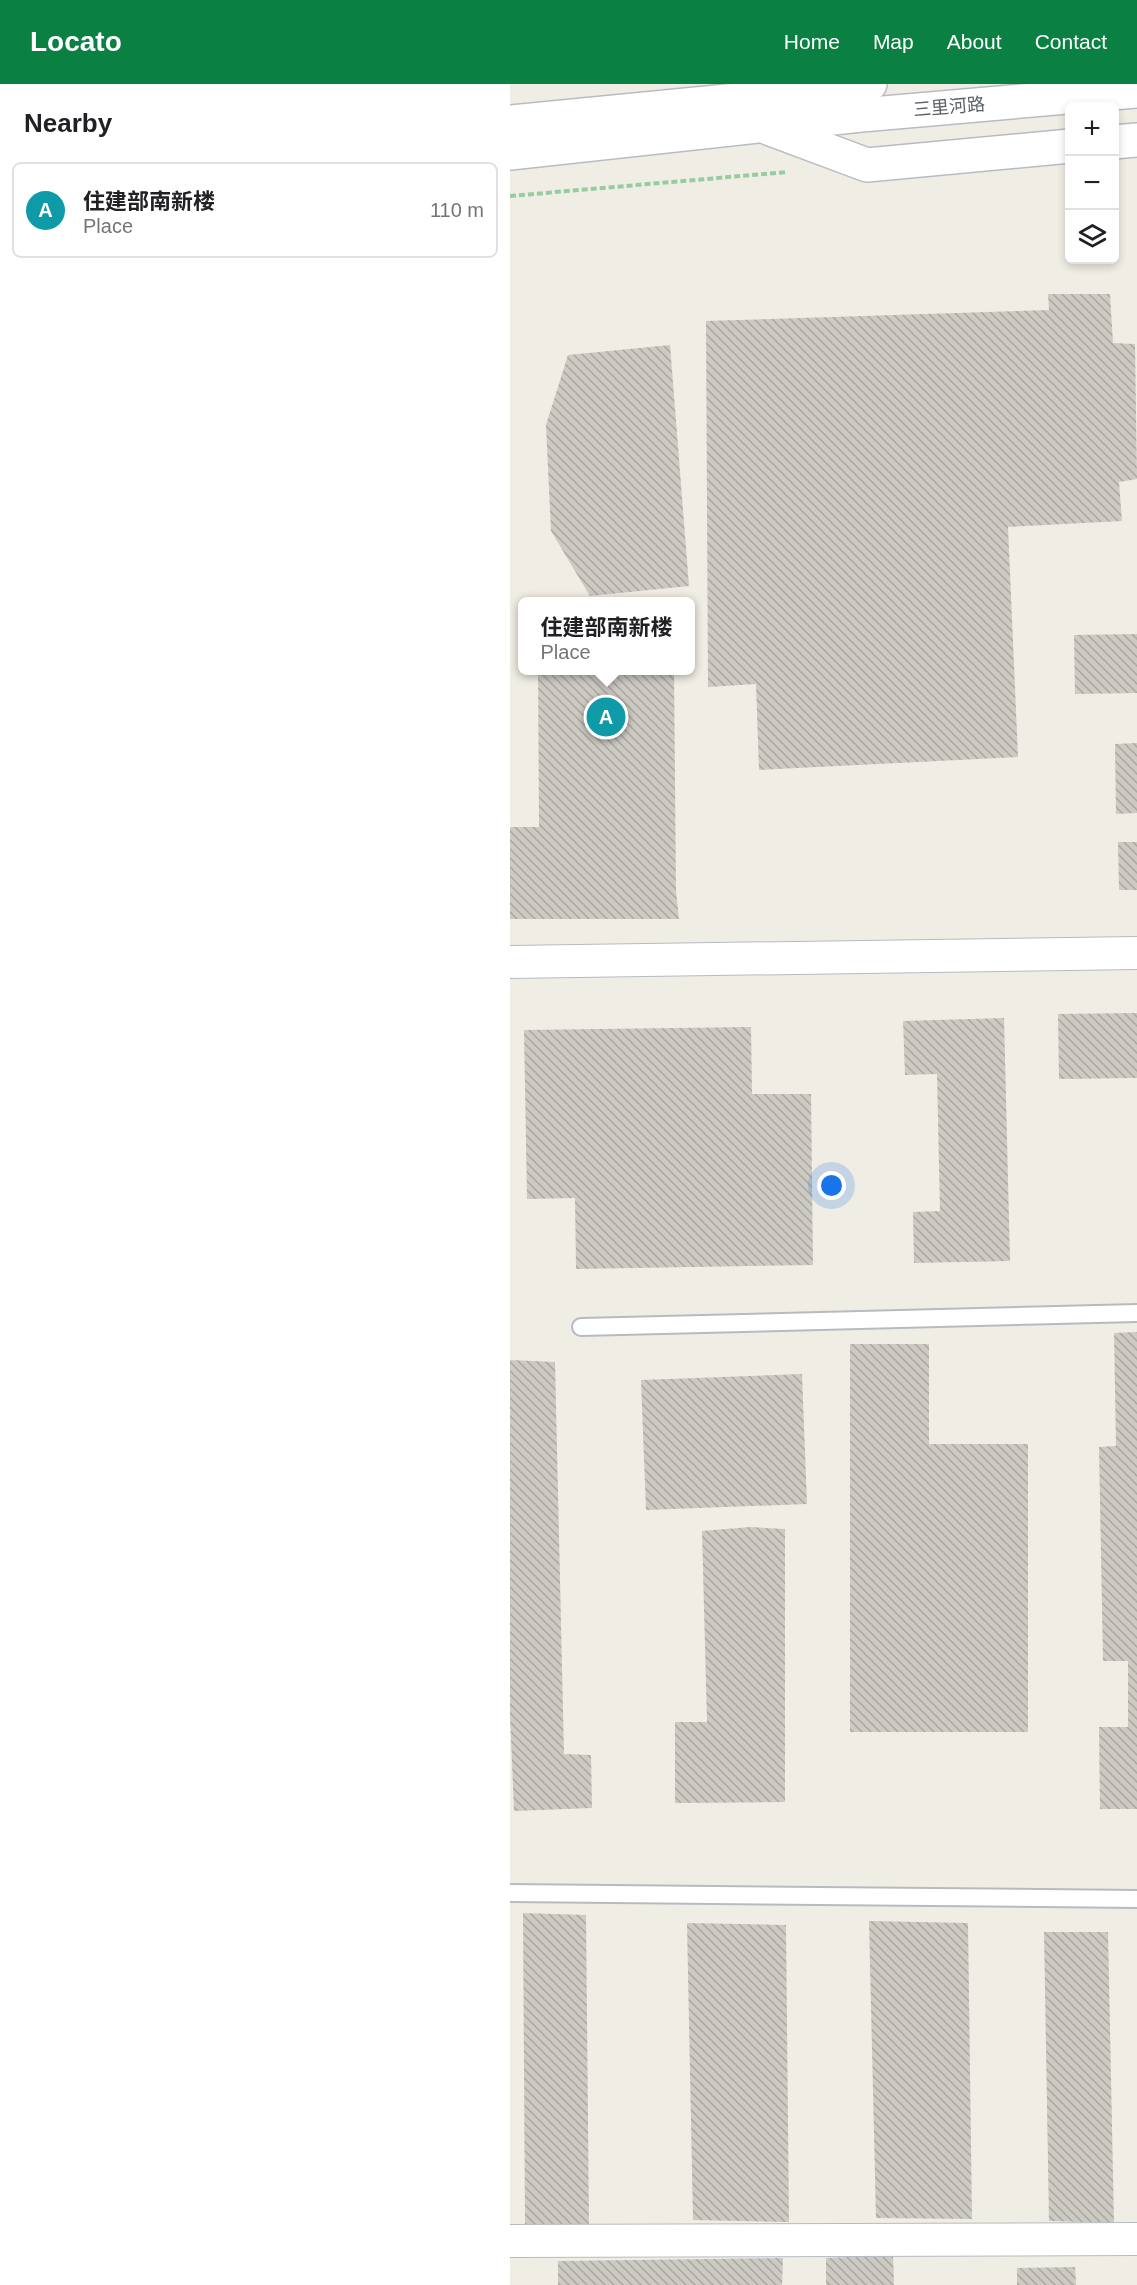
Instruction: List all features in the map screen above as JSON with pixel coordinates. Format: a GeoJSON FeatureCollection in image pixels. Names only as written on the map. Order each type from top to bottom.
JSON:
{"type":"FeatureCollection","features":[{"type":"Feature","properties":{"kind":"main road"},"geometry":{"type":"LineString","coordinates":[[510,122],[819,92],[870,84]]}},
{"type":"Feature","properties":{"kind":"main road","name":"三里河路"},"geometry":{"type":"LineString","coordinates":[[510,153],[760,126],[1137,91]]}},
{"type":"Feature","properties":{"kind":"main road","name":"三里河路"},"geometry":{"type":"LineString","coordinates":[[760,126],[867,165],[1065,146]]}},
{"type":"Feature","properties":{"kind":"main road"},"geometry":{"type":"LineString","coordinates":[[1119,142],[1137,140]]}},
{"type":"Feature","properties":{"kind":"street"},"geometry":{"type":"LineString","coordinates":[[510,962],[1137,953]]}},
{"type":"Feature","properties":{"kind":"street"},"geometry":{"type":"LineString","coordinates":[[510,2241],[1137,2239]]}},
{"type":"Feature","properties":{"kind":"lane"},"geometry":{"type":"LineString","coordinates":[[581,1327],[1137,1313]]}},
{"type":"Feature","properties":{"kind":"lane"},"geometry":{"type":"LineString","coordinates":[[510,1893],[1137,1899]]}},
{"type":"Feature","properties":{"kind":"path"},"geometry":{"type":"LineString","coordinates":[[510,196],[795,171]]}},
{"type":"Feature","properties":{"kind":"building"},"geometry":{"type":"Polygon","coordinates":[[[1048,294],[1110,294],[1113,343],[1135,344],[1137,479],[1119,482],[1122,521],[1008,527],[1018,757],[759,770],[756,684],[708,687],[706,321],[1049,310],[1048,294]]]}},
{"type":"Feature","properties":{"kind":"building"},"geometry":{"type":"Polygon","coordinates":[[[670,345],[689,586],[590,596],[551,531],[546,425],[568,355],[670,345]]]}},
{"type":"Feature","properties":{"kind":"building"},"geometry":{"type":"Polygon","coordinates":[[[1137,634],[1137,693],[1075,694],[1074,635],[1137,634]]]}},
{"type":"Feature","properties":{"kind":"building"},"geometry":{"type":"Polygon","coordinates":[[[538,675],[674,675],[676,891],[679,919],[510,919],[510,827],[539,827],[538,675]]]}},
{"type":"Feature","properties":{"kind":"building"},"geometry":{"type":"Polygon","coordinates":[[[1137,743],[1137,813],[1116,814],[1115,744],[1137,743]]]}},
{"type":"Feature","properties":{"kind":"building"},"geometry":{"type":"Polygon","coordinates":[[[1118,842],[1137,842],[1137,890],[1119,890],[1118,842]]]}},
{"type":"Feature","properties":{"kind":"building"},"geometry":{"type":"Polygon","coordinates":[[[1137,1013],[1137,1078],[1059,1079],[1058,1014],[1137,1013]]]}},
{"type":"Feature","properties":{"kind":"building"},"geometry":{"type":"Polygon","coordinates":[[[1004,1018],[1010,1261],[914,1263],[913,1212],[940,1211],[937,1074],[905,1075],[903,1021],[1004,1018]]]}},
{"type":"Feature","properties":{"kind":"building"},"geometry":{"type":"Polygon","coordinates":[[[751,1027],[752,1094],[811,1094],[813,1265],[576,1269],[575,1198],[527,1199],[524,1030],[751,1027]]]}},
{"type":"Feature","properties":{"kind":"building"},"geometry":{"type":"Polygon","coordinates":[[[1137,1332],[1137,1809],[1100,1809],[1099,1727],[1128,1727],[1128,1661],[1103,1661],[1099,1447],[1116,1446],[1114,1333],[1137,1332]]]}},
{"type":"Feature","properties":{"kind":"building"},"geometry":{"type":"Polygon","coordinates":[[[850,1344],[929,1344],[929,1444],[1028,1444],[1028,1732],[850,1732],[850,1344]]]}},
{"type":"Feature","properties":{"kind":"building"},"geometry":{"type":"Polygon","coordinates":[[[510,1360],[555,1362],[564,1754],[591,1755],[592,1808],[514,1811],[510,1714],[510,1360]]]}},
{"type":"Feature","properties":{"kind":"building"},"geometry":{"type":"Polygon","coordinates":[[[802,1374],[807,1504],[646,1510],[641,1380],[802,1374]]]}},
{"type":"Feature","properties":{"kind":"building"},"geometry":{"type":"Polygon","coordinates":[[[750,1527],[785,1529],[785,1802],[675,1803],[675,1722],[707,1722],[702,1531],[750,1527]]]}},
{"type":"Feature","properties":{"kind":"building"},"geometry":{"type":"Polygon","coordinates":[[[523,1913],[586,1915],[589,2225],[525,2225],[523,1913]]]}},
{"type":"Feature","properties":{"kind":"building"},"geometry":{"type":"Polygon","coordinates":[[[869,1921],[968,1923],[972,2219],[876,2218],[869,1921]]]}},
{"type":"Feature","properties":{"kind":"building"},"geometry":{"type":"Polygon","coordinates":[[[687,1923],[786,1925],[789,2222],[693,2220],[687,1923]]]}},
{"type":"Feature","properties":{"kind":"building"},"geometry":{"type":"Polygon","coordinates":[[[1044,1932],[1108,1932],[1114,2223],[1049,2221],[1044,1932]]]}},
{"type":"Feature","properties":{"kind":"building"},"geometry":{"type":"Polygon","coordinates":[[[893,2255],[894,2285],[826,2285],[826,2258],[893,2255]]]}},
{"type":"Feature","properties":{"kind":"building"},"geometry":{"type":"Polygon","coordinates":[[[783,2258],[782,2285],[558,2285],[558,2261],[783,2258]]]}},
{"type":"Feature","properties":{"kind":"building"},"geometry":{"type":"Polygon","coordinates":[[[1075,2267],[1076,2285],[1017,2285],[1017,2268],[1075,2267]]]}},
{"type":"Feature","properties":{"kind":"place","name":"住建部南新楼"},"geometry":{"type":"Point","coordinates":[606,717]}}]}
